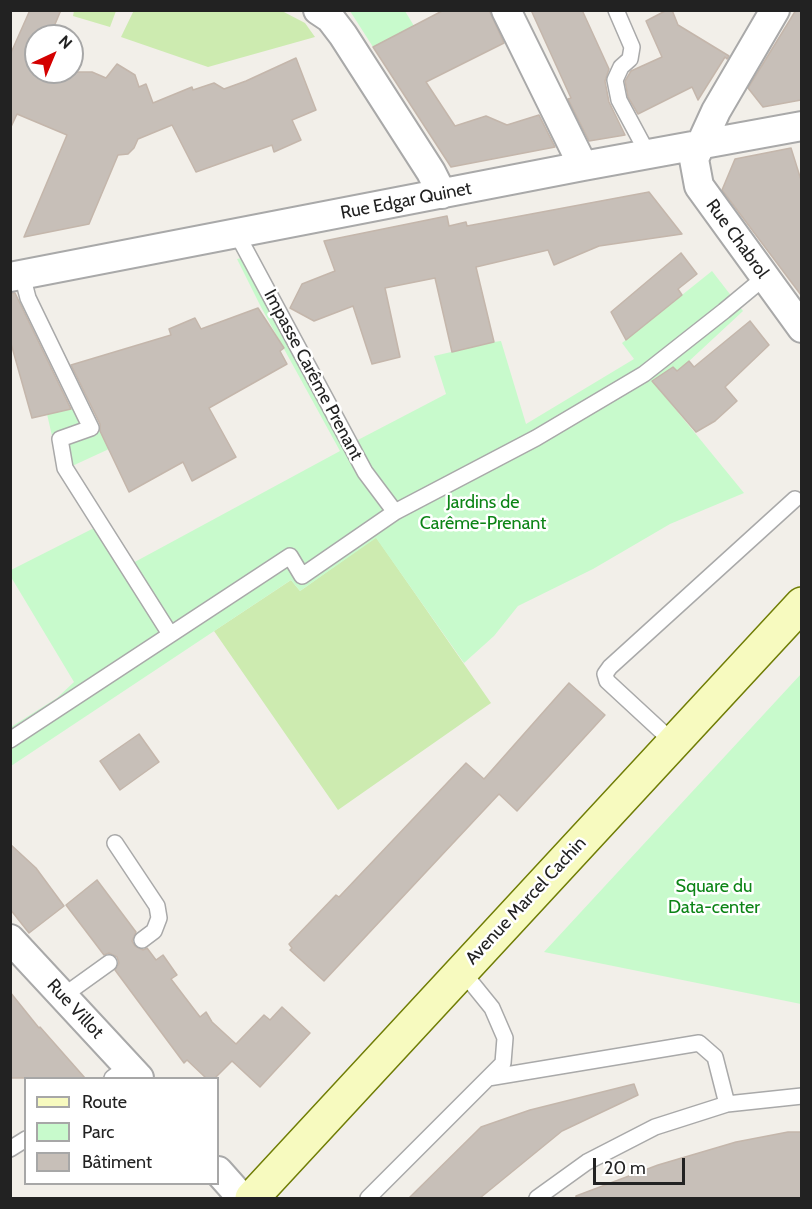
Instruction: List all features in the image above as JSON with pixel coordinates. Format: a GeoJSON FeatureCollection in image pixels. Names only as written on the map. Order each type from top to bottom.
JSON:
{"type":"FeatureCollection","features":[{"type":"Feature","properties":{"kind":"street"},"geometry":{"type":"LineString","coordinates":[[318,10],[330,18],[342,35],[431,172],[442,194]]}},
{"type":"Feature","properties":{"kind":"street"},"geometry":{"type":"LineString","coordinates":[[506,10],[583,166]]}},
{"type":"Feature","properties":{"kind":"street","name":"Rue Chabrol"},"geometry":{"type":"LineString","coordinates":[[775,10],[716,111],[694,159],[699,186],[801,328]]}},
{"type":"Feature","properties":{"kind":"street","name":"Rue Edgar Quinet"},"geometry":{"type":"LineString","coordinates":[[16,276],[801,126]]}},
{"type":"Feature","properties":{"kind":"street","name":"Avenue Marcel Cachin"},"geometry":{"type":"LineString","coordinates":[[252,1198],[801,604]]}},
{"type":"Feature","properties":{"kind":"street","name":"Rue Villot"},"geometry":{"type":"LineString","coordinates":[[10,939],[63,996],[126,1074]]}},
{"type":"Feature","properties":{"kind":"street"},"geometry":{"type":"LineString","coordinates":[[219,1172],[242,1198]]}},
{"type":"Feature","properties":{"kind":"lane"},"geometry":{"type":"LineString","coordinates":[[616,10],[632,47],[630,59],[621,67],[615,80],[620,100],[648,154]]}},
{"type":"Feature","properties":{"kind":"lane","name":"Impasse Carême Prenant"},"geometry":{"type":"LineString","coordinates":[[237,234],[365,472],[394,512]]}},
{"type":"Feature","properties":{"kind":"lane"},"geometry":{"type":"LineString","coordinates":[[16,276],[91,428],[60,439],[65,468],[170,634]]}},
{"type":"Feature","properties":{"kind":"lane"},"geometry":{"type":"LineString","coordinates":[[10,740],[290,556],[302,576],[394,512],[536,438],[644,374],[765,277]]}},
{"type":"Feature","properties":{"kind":"lane"},"geometry":{"type":"LineString","coordinates":[[673,742],[607,681],[605,674],[795,499]]}},
{"type":"Feature","properties":{"kind":"lane"},"geometry":{"type":"LineString","coordinates":[[115,843],[157,906],[159,918],[154,931],[142,940]]}},
{"type":"Feature","properties":{"kind":"lane"},"geometry":{"type":"LineString","coordinates":[[63,996],[110,963]]}},
{"type":"Feature","properties":{"kind":"lane"},"geometry":{"type":"LineString","coordinates":[[368,1198],[503,1063],[505,1038],[492,1008],[462,970]]}},
{"type":"Feature","properties":{"kind":"lane"},"geometry":{"type":"LineString","coordinates":[[488,1078],[699,1043],[715,1057],[727,1104]]}},
{"type":"Feature","properties":{"kind":"lane"},"geometry":{"type":"LineString","coordinates":[[537,1198],[588,1162],[655,1128],[727,1104],[801,1096]]}},
{"type":"Feature","properties":{"kind":"lane"},"geometry":{"type":"LineString","coordinates":[[10,1149],[24,1140]]}},
{"type":"Feature","properties":{"kind":"lane"},"geometry":{"type":"LineString","coordinates":[[384,1198],[391,1175]]}},
{"type":"Feature","properties":{"kind":"green space"},"geometry":{"type":"Polygon","coordinates":[[[74,10],[116,11],[110,27],[73,16],[74,10]]]}},
{"type":"Feature","properties":{"kind":"green space"},"geometry":{"type":"Polygon","coordinates":[[[134,10],[282,11],[305,23],[315,37],[208,67],[121,37],[134,10]]]}},
{"type":"Feature","properties":{"kind":"green space"},"geometry":{"type":"Polygon","coordinates":[[[350,11],[405,11],[414,26],[373,47],[350,11]]]}},
{"type":"Feature","properties":{"kind":"green space","name":"Jardins de Carême-Prenant"},"geometry":{"type":"Polygon","coordinates":[[[250,256],[354,442],[446,394],[434,356],[501,341],[526,424],[634,359],[622,343],[712,271],[743,311],[659,389],[744,493],[670,524],[593,569],[518,606],[494,636],[464,663],[376,538],[300,591],[291,580],[11,766],[11,727],[57,698],[74,682],[11,577],[11,570],[96,527],[60,471],[47,414],[74,408],[19,300],[36,297],[109,449],[70,467],[131,564],[340,451],[237,259],[250,256]]]}},
{"type":"Feature","properties":{"kind":"green space"},"geometry":{"type":"Polygon","coordinates":[[[376,537],[491,703],[338,810],[214,631],[291,580],[300,591],[376,537]]]}},
{"type":"Feature","properties":{"kind":"green space","name":"Square du Data-center"},"geometry":{"type":"Polygon","coordinates":[[[801,674],[801,1004],[544,952],[604,887],[801,674]]]}},
{"type":"Feature","properties":{"kind":"building"},"geometry":{"type":"Polygon","coordinates":[[[30,10],[61,10],[55,24],[24,24],[24,84],[84,84],[84,72],[92,72],[106,78],[117,64],[135,75],[139,87],[146,84],[153,103],[192,87],[193,90],[214,83],[224,89],[296,58],[316,110],[292,120],[301,140],[274,152],[272,145],[196,172],[172,125],[138,139],[128,154],[118,155],[89,224],[24,237],[67,135],[17,114],[10,129],[10,55],[30,10]]]}},
{"type":"Feature","properties":{"kind":"building"},"geometry":{"type":"Polygon","coordinates":[[[444,10],[489,10],[504,43],[426,82],[455,126],[486,116],[507,125],[539,115],[555,147],[451,167],[373,47],[444,10]]]}},
{"type":"Feature","properties":{"kind":"building"},"geometry":{"type":"Polygon","coordinates":[[[531,10],[582,10],[609,69],[605,81],[609,102],[625,135],[589,141],[568,99],[571,98],[531,10]]]}},
{"type":"Feature","properties":{"kind":"building"},"geometry":{"type":"Polygon","coordinates":[[[667,10],[672,10],[678,25],[729,56],[727,59],[725,57],[698,100],[692,87],[638,114],[628,97],[625,81],[631,71],[662,57],[646,21],[667,10]]]}},
{"type":"Feature","properties":{"kind":"building"},"geometry":{"type":"Polygon","coordinates":[[[796,10],[801,10],[801,100],[763,107],[748,88],[796,10]]]}},
{"type":"Feature","properties":{"kind":"building"},"geometry":{"type":"Polygon","coordinates":[[[791,148],[801,180],[801,295],[722,190],[735,159],[791,148]]]}},
{"type":"Feature","properties":{"kind":"building"},"geometry":{"type":"Polygon","coordinates":[[[649,192],[682,234],[599,246],[554,265],[548,250],[476,267],[494,342],[452,352],[435,278],[385,288],[400,357],[372,364],[353,306],[314,321],[290,308],[302,284],[335,271],[324,241],[447,216],[449,226],[466,222],[467,226],[649,192]]]}},
{"type":"Feature","properties":{"kind":"building"},"geometry":{"type":"Polygon","coordinates":[[[681,253],[697,274],[678,289],[682,295],[626,340],[611,312],[681,253]]]}},
{"type":"Feature","properties":{"kind":"building"},"geometry":{"type":"Polygon","coordinates":[[[10,293],[15,293],[71,409],[32,418],[10,340],[10,293]]]}},
{"type":"Feature","properties":{"kind":"building"},"geometry":{"type":"Polygon","coordinates":[[[258,308],[284,348],[280,351],[287,364],[209,408],[236,457],[192,481],[183,462],[129,492],[100,431],[100,424],[71,365],[171,335],[169,329],[195,318],[201,329],[258,308]]]}},
{"type":"Feature","properties":{"kind":"building"},"geometry":{"type":"Polygon","coordinates":[[[750,321],[769,345],[725,387],[737,401],[715,421],[696,432],[652,381],[673,367],[677,371],[689,361],[694,367],[750,321]]]}},
{"type":"Feature","properties":{"kind":"building"},"geometry":{"type":"Polygon","coordinates":[[[569,683],[605,715],[517,811],[499,794],[324,981],[290,950],[292,948],[289,944],[336,895],[339,897],[466,763],[484,779],[569,683]]]}},
{"type":"Feature","properties":{"kind":"building"},"geometry":{"type":"Polygon","coordinates":[[[139,734],[159,762],[120,790],[100,761],[139,734]]]}},
{"type":"Feature","properties":{"kind":"building"},"geometry":{"type":"Polygon","coordinates":[[[10,844],[36,868],[64,906],[29,933],[10,909],[10,844]]]}},
{"type":"Feature","properties":{"kind":"building"},"geometry":{"type":"Polygon","coordinates":[[[97,880],[136,932],[132,941],[135,946],[143,950],[147,948],[156,960],[163,955],[177,975],[171,979],[200,1017],[206,1012],[212,1022],[236,1044],[264,1015],[270,1020],[282,1007],[310,1033],[260,1087],[232,1061],[216,1077],[205,1077],[187,1060],[184,1063],[115,970],[119,963],[117,957],[109,953],[104,955],[66,905],[97,880]]]}},
{"type":"Feature","properties":{"kind":"building"},"geometry":{"type":"Polygon","coordinates":[[[10,992],[39,1028],[84,1077],[10,1078],[10,992]]]}},
{"type":"Feature","properties":{"kind":"building"},"geometry":{"type":"Polygon","coordinates":[[[634,1084],[638,1095],[562,1131],[480,1198],[409,1198],[481,1127],[530,1110],[634,1084]]]}},
{"type":"Feature","properties":{"kind":"building"},"geometry":{"type":"Polygon","coordinates":[[[788,1132],[801,1132],[801,1198],[576,1198],[576,1196],[658,1165],[736,1142],[788,1132]]]}}]}
